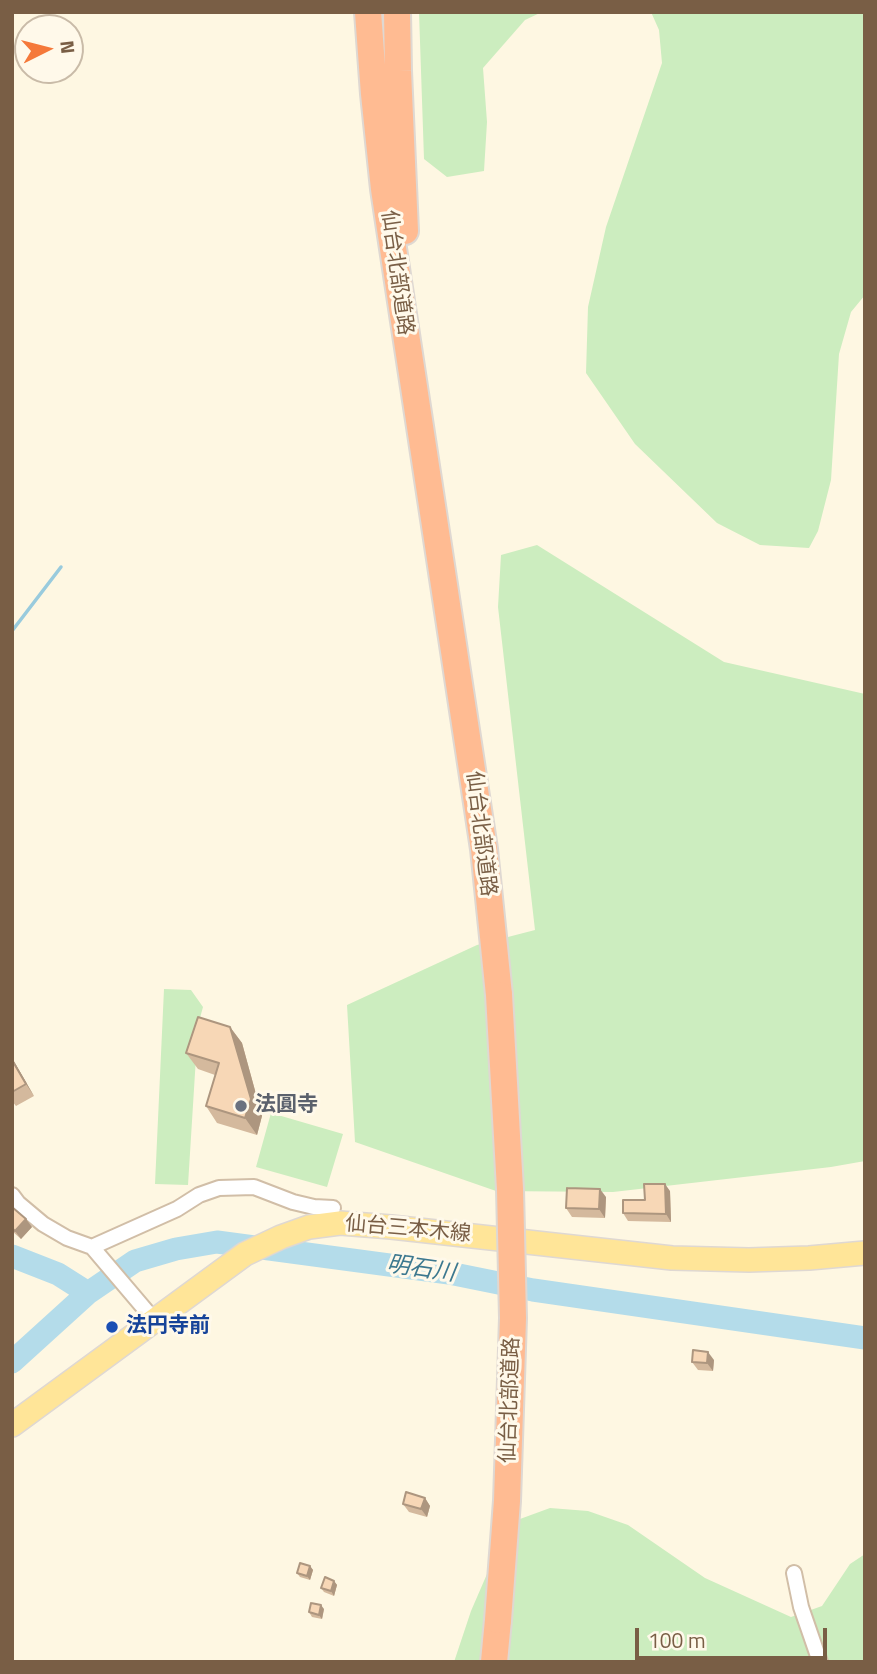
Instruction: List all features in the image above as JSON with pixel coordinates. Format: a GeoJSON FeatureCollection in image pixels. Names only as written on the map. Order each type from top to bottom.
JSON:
{"type":"FeatureCollection","features":[{"type":"Feature","properties":{"kind":"highway","name":"仙台北部道路"},"geometry":{"type":"LineString","coordinates":[[368,12],[384,189],[484,849],[499,995],[510,1189],[513,1318],[507,1501],[494,1662]]}},
{"type":"Feature","properties":{"kind":"highway"},"geometry":{"type":"LineString","coordinates":[[397,12],[408,291],[420,434]]}},
{"type":"Feature","properties":{"kind":"main road","name":"仙台三本木線"},"geometry":{"type":"LineString","coordinates":[[12,1425],[245,1254],[309,1227],[353,1224],[672,1258],[749,1260],[865,1253]]}},
{"type":"Feature","properties":{"kind":"street"},"geometry":{"type":"LineString","coordinates":[[92,1247],[219,1188],[254,1187],[293,1202],[333,1208]]}},
{"type":"Feature","properties":{"kind":"street"},"geometry":{"type":"LineString","coordinates":[[12,1195],[43,1224],[67,1238],[92,1247],[154,1320]]}},
{"type":"Feature","properties":{"kind":"street"},"geometry":{"type":"LineString","coordinates":[[794,1573],[820,1662]]}},
{"type":"Feature","properties":{"kind":"green space"},"geometry":{"type":"Polygon","coordinates":[[[419,12],[542,12],[525,20],[483,68],[487,122],[484,171],[447,177],[424,159],[419,12]]]}},
{"type":"Feature","properties":{"kind":"green space"},"geometry":{"type":"Polygon","coordinates":[[[651,12],[865,12],[865,295],[851,312],[839,354],[831,480],[818,531],[809,548],[760,545],[717,523],[635,444],[586,373],[588,307],[606,227],[662,63],[659,30],[651,12]]]}},
{"type":"Feature","properties":{"kind":"green space"},"geometry":{"type":"Polygon","coordinates":[[[537,545],[724,662],[865,694],[865,1161],[613,1192],[496,1191],[355,1142],[347,1005],[477,945],[535,930],[498,607],[501,555],[537,545]]]}},
{"type":"Feature","properties":{"kind":"green space"},"geometry":{"type":"Polygon","coordinates":[[[164,989],[191,990],[203,1007],[198,1025],[188,1185],[155,1184],[164,989]]]}},
{"type":"Feature","properties":{"kind":"green space"},"geometry":{"type":"Polygon","coordinates":[[[271,1113],[343,1134],[327,1187],[256,1167],[271,1113]]]}},
{"type":"Feature","properties":{"kind":"green space"},"geometry":{"type":"Polygon","coordinates":[[[550,1508],[588,1511],[628,1525],[705,1578],[791,1617],[822,1606],[850,1564],[865,1554],[865,1662],[454,1662],[471,1611],[500,1544],[520,1519],[550,1508]]]}},
{"type":"Feature","properties":{"kind":"building"},"geometry":{"type":"Polygon","coordinates":[[[198,1017],[230,1027],[251,1099],[245,1118],[206,1106],[219,1063],[186,1053],[198,1017]]]}},
{"type":"Feature","properties":{"kind":"building"},"geometry":{"type":"Polygon","coordinates":[[[12,1060],[26,1084],[12,1092],[12,1060]]]}},
{"type":"Feature","properties":{"kind":"building"},"geometry":{"type":"Polygon","coordinates":[[[644,1184],[665,1184],[666,1214],[623,1213],[623,1200],[645,1200],[644,1184]]]}},
{"type":"Feature","properties":{"kind":"building"},"geometry":{"type":"Polygon","coordinates":[[[567,1188],[600,1189],[599,1209],[566,1208],[567,1188]]]}},
{"type":"Feature","properties":{"kind":"building"},"geometry":{"type":"Polygon","coordinates":[[[12,1207],[26,1219],[15,1231],[12,1228],[12,1207]]]}},
{"type":"Feature","properties":{"kind":"building"},"geometry":{"type":"Polygon","coordinates":[[[693,1350],[708,1352],[707,1363],[692,1362],[693,1350]]]}},
{"type":"Feature","properties":{"kind":"building"},"geometry":{"type":"Polygon","coordinates":[[[406,1492],[425,1498],[421,1509],[403,1504],[406,1492]]]}},
{"type":"Feature","properties":{"kind":"building"},"geometry":{"type":"Polygon","coordinates":[[[300,1563],[310,1566],[307,1576],[297,1573],[300,1563]]]}},
{"type":"Feature","properties":{"kind":"building"},"geometry":{"type":"Polygon","coordinates":[[[325,1577],[334,1581],[331,1591],[321,1588],[325,1577]]]}},
{"type":"Feature","properties":{"kind":"building"},"geometry":{"type":"Polygon","coordinates":[[[311,1603],[321,1605],[319,1615],[309,1612],[311,1603]]]}},
{"type":"Feature","properties":{"kind":"waterway"},"geometry":{"type":"LineString","coordinates":[[12,631],[61,567]]}},
{"type":"Feature","properties":{"kind":"waterway","name":"明石川"},"geometry":{"type":"LineString","coordinates":[[12,1362],[88,1293],[135,1261],[176,1249],[217,1242],[449,1273],[533,1290],[865,1338]]}},
{"type":"Feature","properties":{"kind":"waterway"},"geometry":{"type":"LineString","coordinates":[[12,1256],[58,1274],[88,1293]]}},
{"type":"Feature","properties":{"kind":"place","name":"法圓寺"},"geometry":{"type":"Point","coordinates":[241,1106]}},
{"type":"Feature","properties":{"kind":"place","name":"法円寺前"},"geometry":{"type":"Point","coordinates":[112,1327]}}]}
